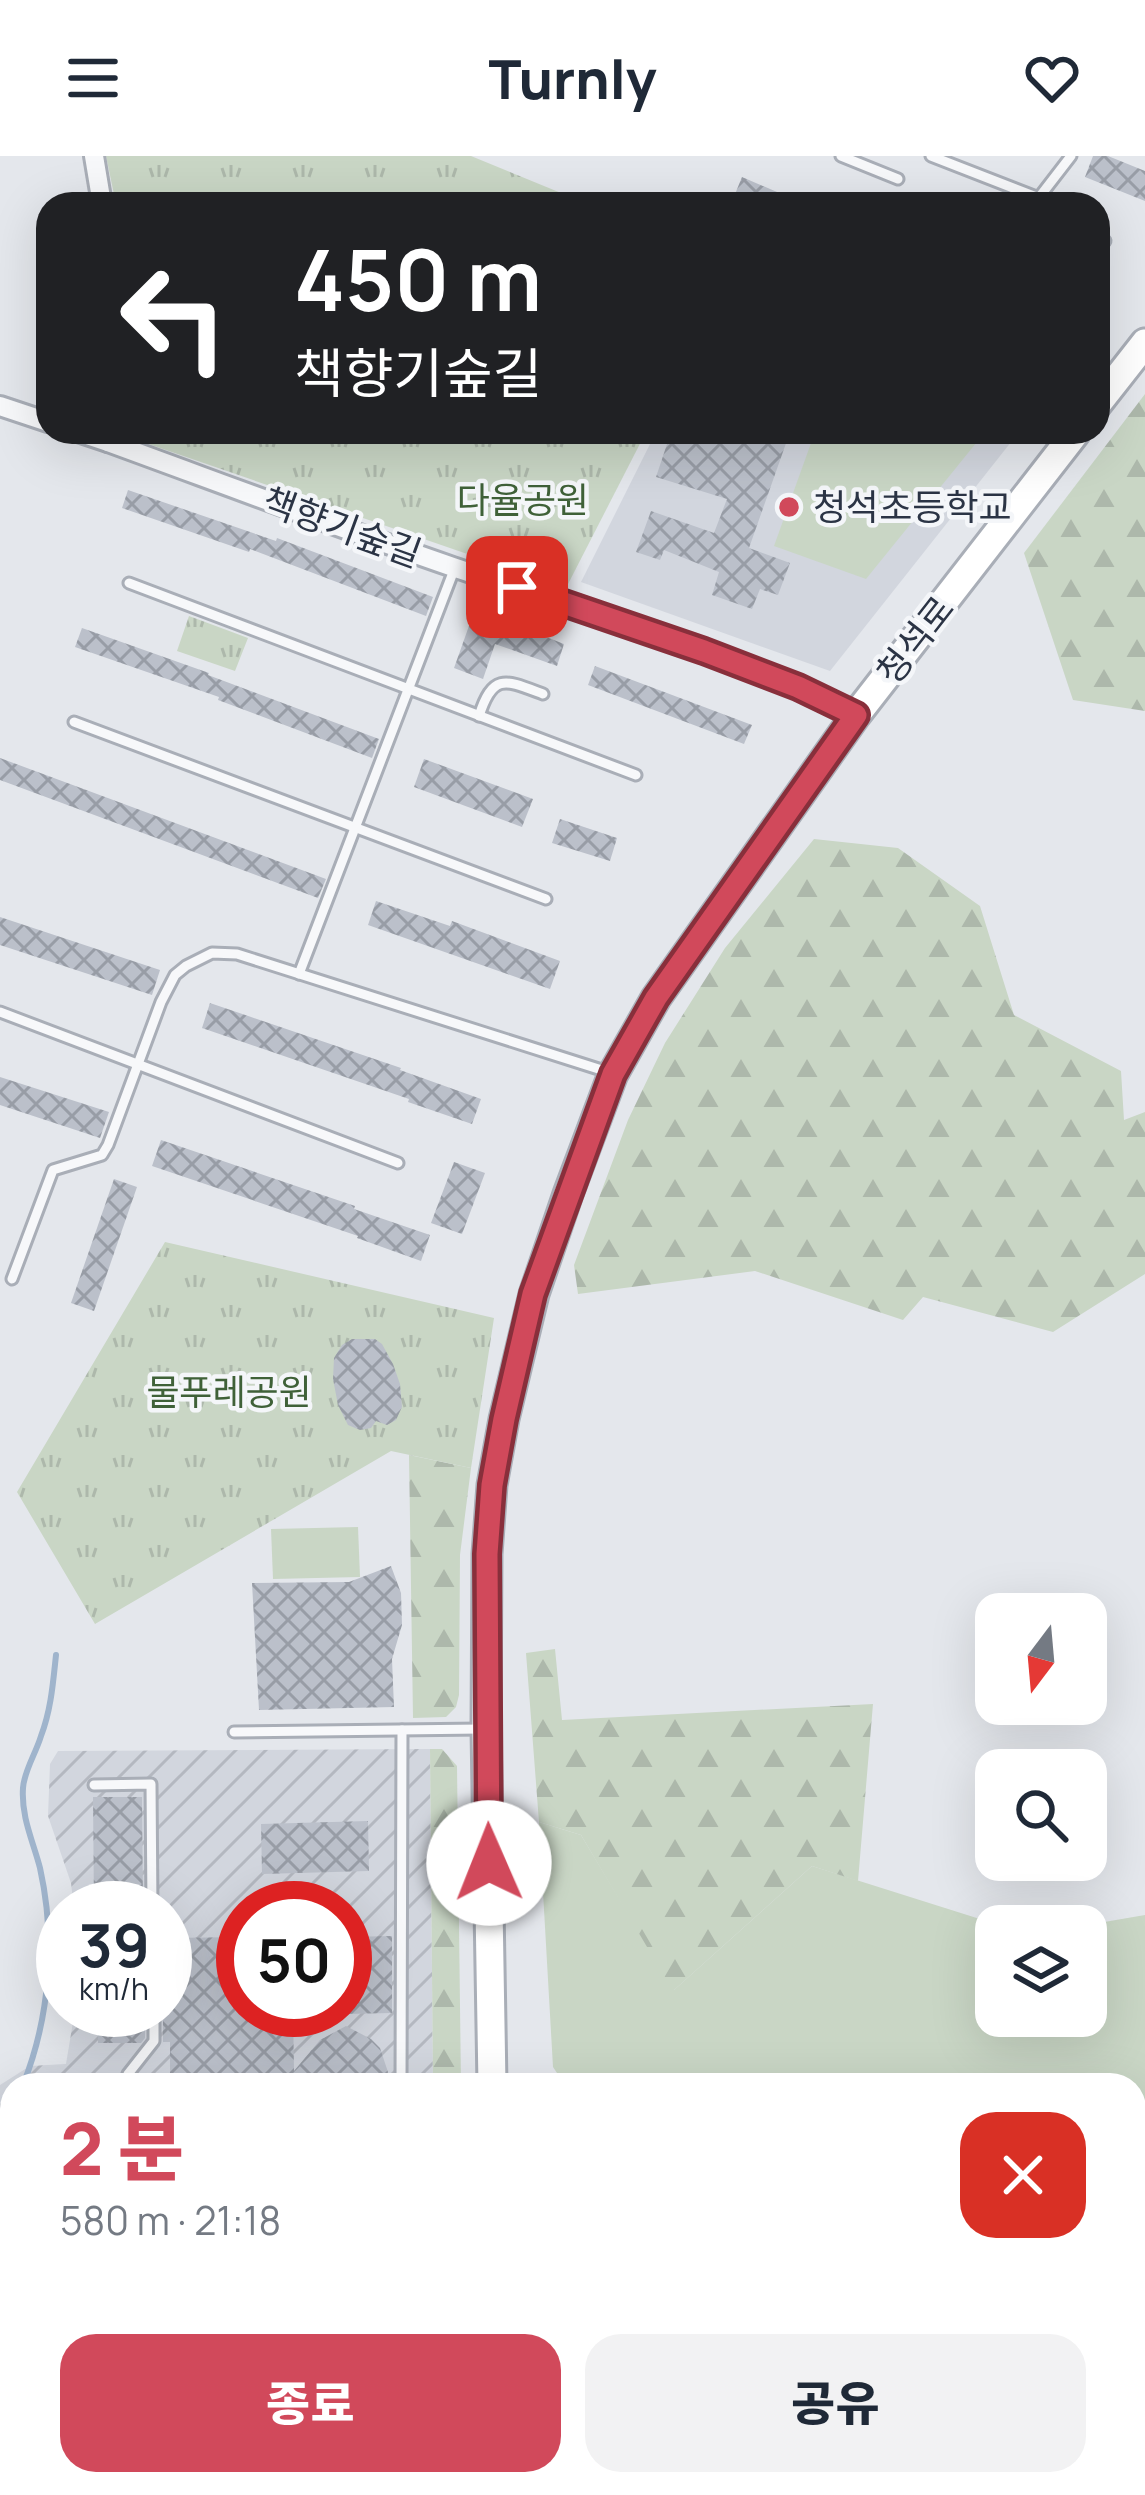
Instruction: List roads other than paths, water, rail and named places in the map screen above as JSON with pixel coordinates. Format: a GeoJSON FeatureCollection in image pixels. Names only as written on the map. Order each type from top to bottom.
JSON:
{"type":"FeatureCollection","features":[{"type":"Feature","properties":{"kind":"main road"},"geometry":{"type":"LineString","coordinates":[[1110,388],[1145,343]]}},
{"type":"Feature","properties":{"kind":"main road","name":"청석로"},"geometry":{"type":"LineString","coordinates":[[492,2073],[487,1554],[492,1485],[533,1294],[613,1074],[656,998],[856,715],[1067,444]]}},
{"type":"Feature","properties":{"kind":"street"},"geometry":{"type":"LineString","coordinates":[[94,156],[100,192]]}},
{"type":"Feature","properties":{"kind":"street"},"geometry":{"type":"LineString","coordinates":[[0,406],[36,418]]}},
{"type":"Feature","properties":{"kind":"street","name":"책향기숲길"},"geometry":{"type":"LineString","coordinates":[[127,444],[455,568],[704,651],[856,715]]}},
{"type":"Feature","properties":{"kind":"lane"},"geometry":{"type":"LineString","coordinates":[[841,156],[898,178]]}},
{"type":"Feature","properties":{"kind":"lane"},"geometry":{"type":"LineString","coordinates":[[877,170],[882,156]]}},
{"type":"Feature","properties":{"kind":"lane"},"geometry":{"type":"LineString","coordinates":[[931,156],[1015,192]]}},
{"type":"Feature","properties":{"kind":"lane"},"geometry":{"type":"LineString","coordinates":[[1043,192],[1071,156]]}},
{"type":"Feature","properties":{"kind":"lane"},"geometry":{"type":"LineString","coordinates":[[299,974],[455,568]]}},
{"type":"Feature","properties":{"kind":"lane"},"geometry":{"type":"LineString","coordinates":[[129,583],[636,775]]}},
{"type":"Feature","properties":{"kind":"lane"},"geometry":{"type":"LineString","coordinates":[[479,716],[485,695],[496,683],[507,681],[543,694]]}},
{"type":"Feature","properties":{"kind":"lane"},"geometry":{"type":"LineString","coordinates":[[74,722],[546,899]]}},
{"type":"Feature","properties":{"kind":"lane"},"geometry":{"type":"LineString","coordinates":[[12,1279],[53,1170],[101,1155],[175,975],[212,953],[237,954],[613,1074]]}},
{"type":"Feature","properties":{"kind":"lane"},"geometry":{"type":"LineString","coordinates":[[0,1012],[398,1163]]}},
{"type":"Feature","properties":{"kind":"lane"},"geometry":{"type":"LineString","coordinates":[[234,1732],[487,1729]]}},
{"type":"Feature","properties":{"kind":"lane"},"geometry":{"type":"LineString","coordinates":[[400,2073],[402,1730]]}},
{"type":"Feature","properties":{"kind":"lane"},"geometry":{"type":"LineString","coordinates":[[94,1785],[151,1784],[152,1881]]}},
{"type":"Feature","properties":{"kind":"lane"},"geometry":{"type":"LineString","coordinates":[[129,2073],[154,2037]]}},
{"type":"Feature","properties":{"kind":"waterway"},"geometry":{"type":"LineString","coordinates":[[27,2073],[44,2005],[49,1950],[45,1895],[23,1788],[47,1716],[56,1655]]}},
{"type":"Feature","properties":{"kind":"place","name":"청석초등학교"},"geometry":{"type":"Point","coordinates":[789,507]}},
{"type":"Feature","properties":{"kind":"park label","name":"다율공원"},"geometry":{"type":"Point","coordinates":[523,500]}},
{"type":"Feature","properties":{"kind":"park label","name":"물푸레공원"},"geometry":{"type":"Point","coordinates":[229,1392]}}]}
